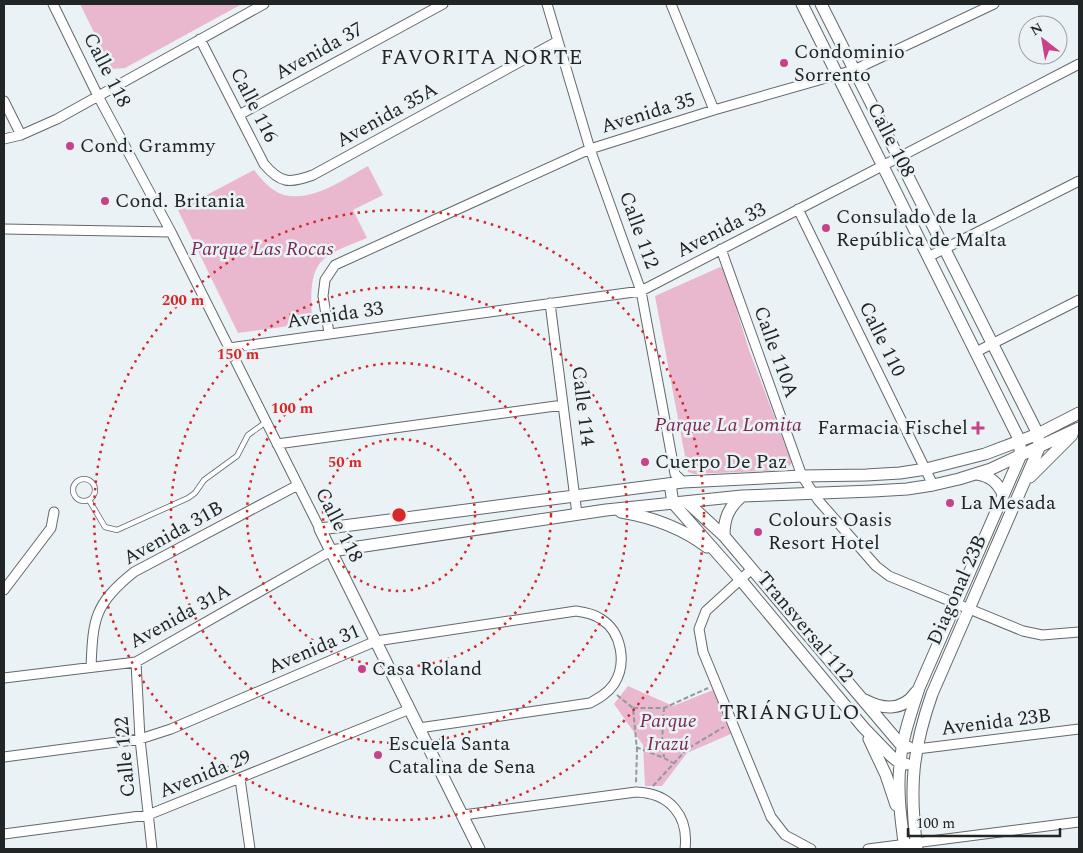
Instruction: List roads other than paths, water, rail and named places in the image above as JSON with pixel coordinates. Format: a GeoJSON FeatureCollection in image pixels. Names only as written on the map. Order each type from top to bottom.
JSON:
{"type":"FeatureCollection","features":[{"type":"Feature","properties":{"kind":"street","name":"Calle 118"},"geometry":{"type":"LineString","coordinates":[[54,4],[98,96],[171,232],[479,849]]}},
{"type":"Feature","properties":{"kind":"street"},"geometry":{"type":"LineString","coordinates":[[4,138],[21,135],[58,119],[264,4]]}},
{"type":"Feature","properties":{"kind":"street","name":"Avenida 37"},"geometry":{"type":"LineString","coordinates":[[239,115],[443,4]]}},
{"type":"Feature","properties":{"kind":"street","name":"Calle 112"},"geometry":{"type":"LineString","coordinates":[[547,4],[590,149],[641,291],[676,480],[687,502]]}},
{"type":"Feature","properties":{"kind":"street"},"geometry":{"type":"LineString","coordinates":[[671,4],[714,110]]}},
{"type":"Feature","properties":{"kind":"street","name":"Calle 108"},"geometry":{"type":"LineString","coordinates":[[802,4],[1020,441],[1020,456]]}},
{"type":"Feature","properties":{"kind":"street","name":"Calle 108"},"geometry":{"type":"LineString","coordinates":[[821,4],[1038,434],[1039,448]]}},
{"type":"Feature","properties":{"kind":"street","name":"Avenida 35"},"geometry":{"type":"LineString","coordinates":[[329,333],[323,296],[324,280],[335,265],[590,149],[714,110],[854,70],[994,4]]}},
{"type":"Feature","properties":{"kind":"street","name":"Calle 116"},"geometry":{"type":"LineString","coordinates":[[200,39],[264,164],[273,174],[284,180]]}},
{"type":"Feature","properties":{"kind":"street","name":"Avenida 35A"},"geometry":{"type":"LineString","coordinates":[[284,180],[296,181],[313,175],[558,41]]}},
{"type":"Feature","properties":{"kind":"street","name":"Avenida 33"},"geometry":{"type":"LineString","coordinates":[[229,348],[641,291],[1079,64]]}},
{"type":"Feature","properties":{"kind":"street"},"geometry":{"type":"LineString","coordinates":[[4,101],[21,135]]}},
{"type":"Feature","properties":{"kind":"street"},"geometry":{"type":"LineString","coordinates":[[928,258],[1079,182]]}},
{"type":"Feature","properties":{"kind":"street","name":"Calle 110"},"geometry":{"type":"LineString","coordinates":[[798,209],[933,485]]}},
{"type":"Feature","properties":{"kind":"street"},"geometry":{"type":"LineString","coordinates":[[4,229],[171,232]]}},
{"type":"Feature","properties":{"kind":"street","name":"Calle 110A"},"geometry":{"type":"LineString","coordinates":[[721,249],[802,476],[818,500],[876,566],[889,576],[1023,631],[1042,635],[1079,632]]}},
{"type":"Feature","properties":{"kind":"street"},"geometry":{"type":"LineString","coordinates":[[976,352],[1079,300]]}},
{"type":"Feature","properties":{"kind":"street","name":"Calle 114"},"geometry":{"type":"LineString","coordinates":[[550,303],[577,514]]}},
{"type":"Feature","properties":{"kind":"street"},"geometry":{"type":"LineString","coordinates":[[277,444],[564,405]]}},
{"type":"Feature","properties":{"kind":"street"},"geometry":{"type":"LineString","coordinates":[[320,529],[575,496],[676,480],[866,475],[926,469],[967,460],[1020,441],[1079,413]]}},
{"type":"Feature","properties":{"kind":"street"},"geometry":{"type":"LineString","coordinates":[[331,551],[606,510],[742,496],[907,489],[933,485],[975,474],[1039,448],[1079,428]]}},
{"type":"Feature","properties":{"kind":"street"},"geometry":{"type":"LineString","coordinates":[[1024,483],[1079,428]]}},
{"type":"Feature","properties":{"kind":"street","name":"Diagonal 23B"},"geometry":{"type":"LineString","coordinates":[[916,749],[932,694],[1039,448]]}},
{"type":"Feature","properties":{"kind":"street","name":"Diagonal 23B"},"geometry":{"type":"LineString","coordinates":[[902,746],[919,688],[1020,456]]}},
{"type":"Feature","properties":{"kind":"street"},"geometry":{"type":"LineString","coordinates":[[975,474],[984,475],[992,479],[999,486],[1003,494]]}},
{"type":"Feature","properties":{"kind":"street","name":"Calle 112"},"geometry":{"type":"LineString","coordinates":[[673,503],[676,480]]}},
{"type":"Feature","properties":{"kind":"street","name":"Avenida 31B"},"geometry":{"type":"LineString","coordinates":[[91,667],[93,632],[100,608],[114,588],[134,572],[298,485]]}},
{"type":"Feature","properties":{"kind":"street"},"geometry":{"type":"LineString","coordinates":[[724,536],[727,514],[733,503],[742,496]]}},
{"type":"Feature","properties":{"kind":"street","name":"Transversal 112"},"geometry":{"type":"LineString","coordinates":[[687,502],[724,536],[902,746]]}},
{"type":"Feature","properties":{"kind":"street","name":"Transversal 112"},"geometry":{"type":"LineString","coordinates":[[673,503],[724,560],[863,726],[900,763]]}},
{"type":"Feature","properties":{"kind":"street"},"geometry":{"type":"LineString","coordinates":[[606,510],[632,514],[665,524],[703,544],[724,560]]}},
{"type":"Feature","properties":{"kind":"street"},"geometry":{"type":"LineString","coordinates":[[4,590],[51,528],[54,512]]}},
{"type":"Feature","properties":{"kind":"street","name":"Avenida 31A"},"geometry":{"type":"LineString","coordinates":[[4,678],[136,662],[331,551]]}},
{"type":"Feature","properties":{"kind":"street"},"geometry":{"type":"LineString","coordinates":[[752,569],[706,611],[699,629],[703,652],[771,817],[785,835],[810,849]]}},
{"type":"Feature","properties":{"kind":"street","name":"Avenida 31"},"geometry":{"type":"LineString","coordinates":[[4,757],[140,739],[171,730],[376,641],[576,611],[602,619],[612,629],[620,645],[622,657],[614,685],[604,696],[590,703],[419,728]]}},
{"type":"Feature","properties":{"kind":"street","name":"Calle 122"},"geometry":{"type":"LineString","coordinates":[[136,662],[140,739],[152,849]]}},
{"type":"Feature","properties":{"kind":"street"},"geometry":{"type":"LineString","coordinates":[[862,699],[886,708],[900,706],[911,699],[919,688]]}},
{"type":"Feature","properties":{"kind":"street","name":"Avenida 29"},"geometry":{"type":"LineString","coordinates":[[4,834],[148,816],[410,709]]}},
{"type":"Feature","properties":{"kind":"street"},"geometry":{"type":"LineString","coordinates":[[863,726],[886,775],[902,828]]}},
{"type":"Feature","properties":{"kind":"street","name":"Avenida 23B"},"geometry":{"type":"LineString","coordinates":[[916,749],[1079,729]]}},
{"type":"Feature","properties":{"kind":"street"},"geometry":{"type":"LineString","coordinates":[[904,846],[899,786],[902,746],[916,749],[912,790],[917,846]]}},
{"type":"Feature","properties":{"kind":"street"},"geometry":{"type":"LineString","coordinates":[[900,763],[913,766]]}},
{"type":"Feature","properties":{"kind":"street"},"geometry":{"type":"LineString","coordinates":[[240,779],[250,849]]}},
{"type":"Feature","properties":{"kind":"street"},"geometry":{"type":"LineString","coordinates":[[463,815],[636,792],[650,792],[666,800],[683,820],[686,840],[685,849]]}},
{"type":"Feature","properties":{"kind":"street"},"geometry":{"type":"LineString","coordinates":[[868,849],[917,846],[1079,822]]}},
{"type":"Feature","properties":{"kind":"lane"},"geometry":{"type":"LineString","coordinates":[[89,500],[105,527],[117,530],[149,515],[177,505],[195,493],[204,480],[237,456],[248,435],[266,422]]}},
{"type":"Feature","properties":{"kind":"lane"},"geometry":{"type":"LineString","coordinates":[[81,479],[89,480],[94,486],[94,494],[89,500],[80,501],[74,496],[72,488],[81,479]]}},
{"type":"Feature","properties":{"kind":"place","name":"Condominio Sorrento"},"geometry":{"type":"Point","coordinates":[784,63]}},
{"type":"Feature","properties":{"kind":"place","name":"Cond. Grammy"},"geometry":{"type":"Point","coordinates":[70,146]}},
{"type":"Feature","properties":{"kind":"place","name":"Cond. Britania"},"geometry":{"type":"Point","coordinates":[105,201]}},
{"type":"Feature","properties":{"kind":"place","name":"Consulado de la República de Malta"},"geometry":{"type":"Point","coordinates":[826,228]}},
{"type":"Feature","properties":{"kind":"place","name":"Farmacia Fischel"},"geometry":{"type":"Point","coordinates":[978,428]}},
{"type":"Feature","properties":{"kind":"place","name":"Cuerpo De Paz"},"geometry":{"type":"Point","coordinates":[645,462]}},
{"type":"Feature","properties":{"kind":"place","name":"La Mesada"},"geometry":{"type":"Point","coordinates":[950,503]}},
{"type":"Feature","properties":{"kind":"place","name":"Colours Oasis Resort Hotel"},"geometry":{"type":"Point","coordinates":[758,532]}},
{"type":"Feature","properties":{"kind":"place","name":"Casa Roland"},"geometry":{"type":"Point","coordinates":[362,669]}},
{"type":"Feature","properties":{"kind":"place","name":"Escuela Santa Catalina de Sena"},"geometry":{"type":"Point","coordinates":[378,755]}},
{"type":"Feature","properties":{"kind":"district","name":"FAVORITA NORTE"},"geometry":{"type":"Point","coordinates":[482,58]}},
{"type":"Feature","properties":{"kind":"district","name":"TRIÁNGULO"},"geometry":{"type":"Point","coordinates":[790,713]}},
{"type":"Feature","properties":{"kind":"park label","name":"Parque Las Rocas"},"geometry":{"type":"Point","coordinates":[262,249]}},
{"type":"Feature","properties":{"kind":"park label","name":"Parque La Lomita"},"geometry":{"type":"Point","coordinates":[728,425]}},
{"type":"Feature","properties":{"kind":"park label","name":"Parque Irazú"},"geometry":{"type":"Point","coordinates":[668,732]}}]}
